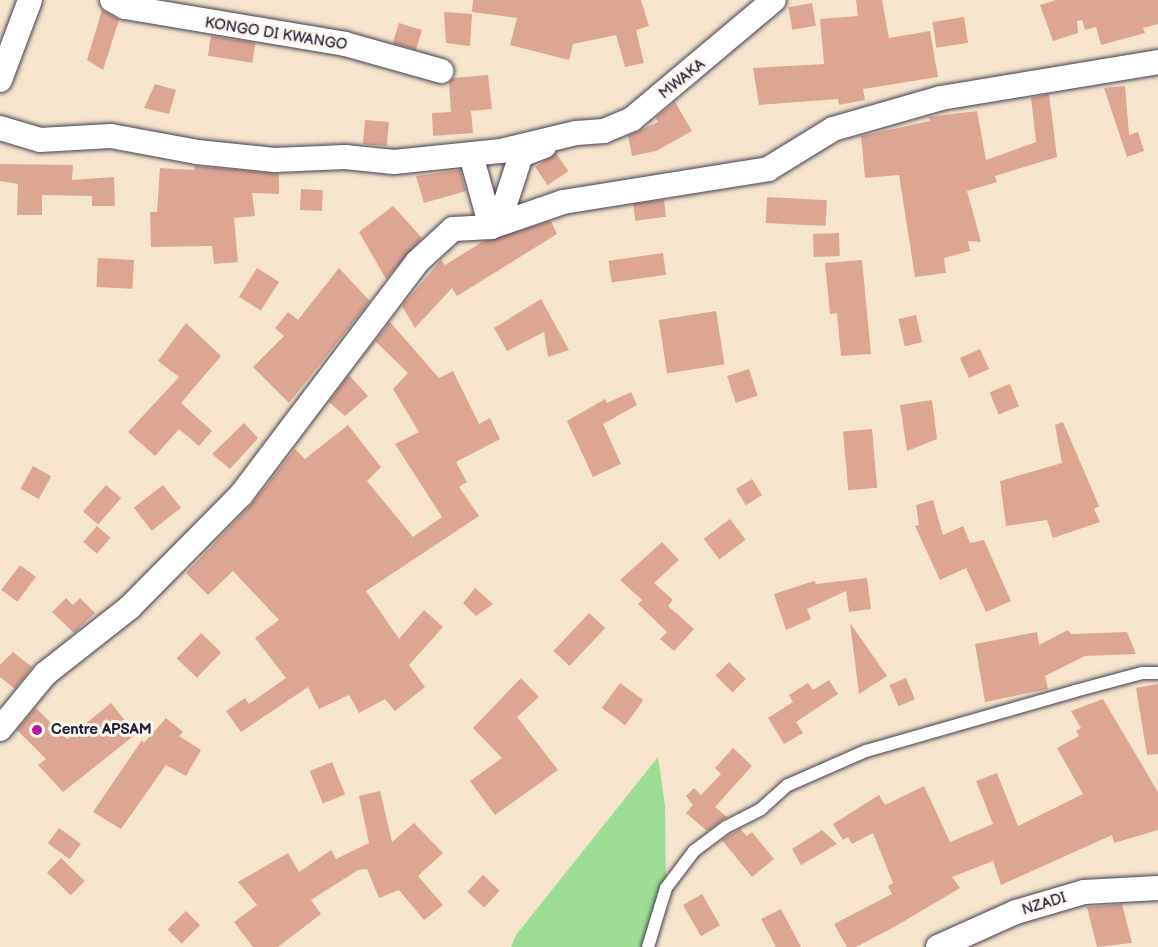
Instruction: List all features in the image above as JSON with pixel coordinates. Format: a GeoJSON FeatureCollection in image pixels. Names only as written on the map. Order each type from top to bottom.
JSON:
{"type":"FeatureCollection","features":[{"type":"Feature","properties":{"kind":"street"},"geometry":{"type":"LineString","coordinates":[[0,80],[30,0]]}},
{"type":"Feature","properties":{"kind":"street","name":"KONGO DI KWANGO"},"geometry":{"type":"LineString","coordinates":[[112,0],[147,11],[345,44],[441,71]]}},
{"type":"Feature","properties":{"kind":"street","name":"MWAKA"},"geometry":{"type":"LineString","coordinates":[[576,133],[604,131],[632,119],[774,0]]}},
{"type":"Feature","properties":{"kind":"street"},"geometry":{"type":"LineString","coordinates":[[0,729],[45,674],[130,607],[242,495],[417,262],[453,229],[491,227],[563,202],[768,169],[833,129],[941,98],[1158,62]]}},
{"type":"Feature","properties":{"kind":"street"},"geometry":{"type":"LineString","coordinates":[[0,128],[40,140],[111,136],[197,152],[275,160],[345,157],[394,162],[471,155],[576,133]]}},
{"type":"Feature","properties":{"kind":"street"},"geometry":{"type":"LineString","coordinates":[[491,227],[506,204],[521,155],[576,133]]}},
{"type":"Feature","properties":{"kind":"street"},"geometry":{"type":"LineString","coordinates":[[471,155],[491,227]]}},
{"type":"Feature","properties":{"kind":"street","name":"NZADI"},"geometry":{"type":"LineString","coordinates":[[938,947],[1016,912],[1084,892],[1158,888]]}},
{"type":"Feature","properties":{"kind":"lane"},"geometry":{"type":"LineString","coordinates":[[648,947],[666,888],[694,851],[726,827],[761,809],[788,785],[866,751],[1065,693],[1142,673],[1158,673]]}},
{"type":"Feature","properties":{"kind":"green space"},"geometry":{"type":"Polygon","coordinates":[[[658,757],[665,806],[666,888],[648,947],[511,947],[516,935],[658,757]]]}},
{"type":"Feature","properties":{"kind":"building"},"geometry":{"type":"Polygon","coordinates":[[[473,0],[641,0],[649,26],[636,30],[644,63],[625,67],[616,35],[573,44],[569,60],[510,45],[517,18],[472,12],[473,0]]]}},
{"type":"Feature","properties":{"kind":"building"},"geometry":{"type":"Polygon","coordinates":[[[856,0],[882,0],[889,38],[930,31],[938,77],[863,89],[865,100],[839,105],[838,99],[759,105],[753,68],[824,64],[820,19],[858,16],[856,0]]]}},
{"type":"Feature","properties":{"kind":"building"},"geometry":{"type":"Polygon","coordinates":[[[1056,0],[1158,0],[1158,24],[1143,28],[1145,33],[1101,45],[1096,27],[1085,30],[1082,20],[1077,21],[1078,33],[1053,41],[1040,5],[1056,0]]]}},
{"type":"Feature","properties":{"kind":"building"},"geometry":{"type":"Polygon","coordinates":[[[812,3],[816,26],[792,30],[788,7],[812,3]]]}},
{"type":"Feature","properties":{"kind":"building"},"geometry":{"type":"Polygon","coordinates":[[[102,10],[119,20],[103,70],[87,60],[102,10]]]}},
{"type":"Feature","properties":{"kind":"building"},"geometry":{"type":"Polygon","coordinates":[[[444,12],[472,14],[470,46],[446,43],[444,12]]]}},
{"type":"Feature","properties":{"kind":"building"},"geometry":{"type":"Polygon","coordinates":[[[964,17],[968,43],[936,48],[932,22],[964,17]]]}},
{"type":"Feature","properties":{"kind":"building"},"geometry":{"type":"Polygon","coordinates":[[[399,23],[422,30],[416,50],[393,43],[399,23]]]}},
{"type":"Feature","properties":{"kind":"building"},"geometry":{"type":"Polygon","coordinates":[[[211,36],[255,43],[252,63],[208,56],[211,36]]]}},
{"type":"Feature","properties":{"kind":"building"},"geometry":{"type":"Polygon","coordinates":[[[488,75],[492,109],[471,111],[473,133],[433,136],[432,113],[451,112],[449,82],[453,78],[488,75]]]}},
{"type":"Feature","properties":{"kind":"building"},"geometry":{"type":"Polygon","coordinates":[[[155,84],[176,90],[169,114],[144,108],[155,84]]]}},
{"type":"Feature","properties":{"kind":"building"},"geometry":{"type":"Polygon","coordinates":[[[1125,86],[1129,135],[1138,132],[1144,151],[1127,157],[1104,88],[1125,86]]]}},
{"type":"Feature","properties":{"kind":"building"},"geometry":{"type":"Polygon","coordinates":[[[1049,94],[1057,157],[995,176],[997,182],[967,191],[981,242],[968,241],[970,251],[944,258],[946,273],[915,277],[899,175],[865,178],[861,136],[930,121],[929,117],[977,111],[986,160],[1036,142],[1031,98],[1049,94]]]}},
{"type":"Feature","properties":{"kind":"building"},"geometry":{"type":"Polygon","coordinates":[[[675,102],[692,131],[656,151],[632,156],[628,136],[658,122],[656,118],[675,102]]]}},
{"type":"Feature","properties":{"kind":"building"},"geometry":{"type":"Polygon","coordinates":[[[365,120],[389,122],[387,146],[363,144],[365,120]]]}},
{"type":"Feature","properties":{"kind":"building"},"geometry":{"type":"Polygon","coordinates":[[[556,153],[568,171],[548,185],[535,167],[556,153]]]}},
{"type":"Feature","properties":{"kind":"building"},"geometry":{"type":"Polygon","coordinates":[[[0,164],[73,165],[72,180],[114,177],[115,206],[92,206],[92,196],[42,195],[42,215],[17,215],[18,184],[0,181],[0,164]]]}},
{"type":"Feature","properties":{"kind":"building"},"geometry":{"type":"Polygon","coordinates":[[[195,166],[279,174],[279,194],[252,193],[255,216],[234,218],[238,262],[214,264],[212,246],[151,247],[150,212],[157,212],[160,168],[194,170],[195,166]]]}},
{"type":"Feature","properties":{"kind":"building"},"geometry":{"type":"Polygon","coordinates":[[[460,170],[466,191],[424,203],[416,176],[460,170]]]}},
{"type":"Feature","properties":{"kind":"building"},"geometry":{"type":"Polygon","coordinates":[[[301,189],[323,190],[322,211],[300,210],[301,189]]]}},
{"type":"Feature","properties":{"kind":"building"},"geometry":{"type":"Polygon","coordinates":[[[767,197],[827,200],[826,226],[766,223],[767,197]]]}},
{"type":"Feature","properties":{"kind":"building"},"geometry":{"type":"Polygon","coordinates":[[[664,200],[666,217],[635,221],[633,204],[664,200]]]}},
{"type":"Feature","properties":{"kind":"building"},"geometry":{"type":"Polygon","coordinates":[[[393,206],[422,238],[386,279],[359,232],[393,206]]]}},
{"type":"Feature","properties":{"kind":"building"},"geometry":{"type":"Polygon","coordinates":[[[551,221],[557,234],[457,296],[452,288],[415,328],[402,306],[441,260],[445,265],[482,242],[551,221]]]}},
{"type":"Feature","properties":{"kind":"building"},"geometry":{"type":"Polygon","coordinates":[[[839,233],[840,256],[814,257],[813,234],[839,233]]]}},
{"type":"Feature","properties":{"kind":"building"},"geometry":{"type":"Polygon","coordinates":[[[663,253],[666,275],[612,282],[609,261],[663,253]]]}},
{"type":"Feature","properties":{"kind":"building"},"geometry":{"type":"Polygon","coordinates":[[[98,258],[134,260],[132,289],[96,287],[98,258]]]}},
{"type":"Feature","properties":{"kind":"building"},"geometry":{"type":"Polygon","coordinates":[[[862,260],[871,354],[841,356],[837,313],[830,314],[825,263],[862,260]]]}},
{"type":"Feature","properties":{"kind":"building"},"geometry":{"type":"Polygon","coordinates":[[[257,268],[279,282],[261,311],[239,297],[257,268]]]}},
{"type":"Feature","properties":{"kind":"building"},"geometry":{"type":"Polygon","coordinates":[[[339,268],[370,301],[289,403],[253,367],[284,336],[275,328],[288,312],[298,320],[339,268]]]}},
{"type":"Feature","properties":{"kind":"building"},"geometry":{"type":"Polygon","coordinates":[[[541,299],[569,350],[548,357],[544,332],[507,351],[494,328],[541,299]]]}},
{"type":"Feature","properties":{"kind":"building"},"geometry":{"type":"Polygon","coordinates":[[[716,311],[724,364],[667,373],[659,320],[716,311]]]}},
{"type":"Feature","properties":{"kind":"building"},"geometry":{"type":"Polygon","coordinates":[[[916,315],[922,342],[905,346],[898,319],[916,315]]]}},
{"type":"Feature","properties":{"kind":"building"},"geometry":{"type":"Polygon","coordinates":[[[390,322],[439,378],[453,371],[479,424],[490,418],[500,439],[456,462],[467,482],[459,487],[479,516],[366,591],[399,639],[424,610],[443,627],[409,665],[425,687],[395,711],[385,699],[359,713],[349,695],[319,709],[308,687],[241,732],[226,711],[245,698],[249,704],[286,678],[255,638],[279,620],[233,571],[208,595],[186,573],[251,505],[295,449],[305,459],[348,425],[381,467],[367,481],[413,537],[442,517],[395,444],[419,432],[393,389],[408,373],[376,342],[356,367],[390,322]]]}},
{"type":"Feature","properties":{"kind":"building"},"geometry":{"type":"Polygon","coordinates":[[[186,323],[221,356],[181,403],[212,431],[199,446],[179,429],[155,456],[128,432],[179,377],[158,361],[186,323]]]}},
{"type":"Feature","properties":{"kind":"building"},"geometry":{"type":"Polygon","coordinates":[[[980,349],[989,369],[969,378],[960,358],[980,349]]]}},
{"type":"Feature","properties":{"kind":"building"},"geometry":{"type":"Polygon","coordinates":[[[749,369],[758,396],[736,403],[727,376],[749,369]]]}},
{"type":"Feature","properties":{"kind":"building"},"geometry":{"type":"Polygon","coordinates":[[[349,375],[368,396],[345,416],[329,402],[349,375]]]}},
{"type":"Feature","properties":{"kind":"building"},"geometry":{"type":"Polygon","coordinates":[[[1010,384],[1019,406],[999,414],[990,392],[1010,384]]]}},
{"type":"Feature","properties":{"kind":"building"},"geometry":{"type":"Polygon","coordinates":[[[631,392],[637,405],[603,424],[621,464],[593,477],[567,421],[605,399],[607,403],[631,392]]]}},
{"type":"Feature","properties":{"kind":"building"},"geometry":{"type":"Polygon","coordinates":[[[932,400],[937,439],[907,451],[900,405],[932,400]]]}},
{"type":"Feature","properties":{"kind":"building"},"geometry":{"type":"Polygon","coordinates":[[[1063,422],[1099,506],[1094,509],[1100,522],[1053,538],[1047,520],[1006,526],[1000,481],[1062,463],[1055,425],[1063,422]]]}},
{"type":"Feature","properties":{"kind":"building"},"geometry":{"type":"Polygon","coordinates":[[[244,423],[258,438],[230,469],[212,454],[244,423]]]}},
{"type":"Feature","properties":{"kind":"building"},"geometry":{"type":"Polygon","coordinates":[[[872,429],[877,488],[848,490],[843,432],[872,429]]]}},
{"type":"Feature","properties":{"kind":"building"},"geometry":{"type":"Polygon","coordinates":[[[33,466],[51,476],[39,499],[20,489],[33,466]]]}},
{"type":"Feature","properties":{"kind":"building"},"geometry":{"type":"Polygon","coordinates":[[[752,479],[762,495],[746,505],[736,489],[752,479]]]}},
{"type":"Feature","properties":{"kind":"building"},"geometry":{"type":"Polygon","coordinates":[[[106,485],[121,498],[98,525],[83,511],[106,485]]]}},
{"type":"Feature","properties":{"kind":"building"},"geometry":{"type":"Polygon","coordinates":[[[163,485],[181,508],[152,531],[134,508],[163,485]]]}},
{"type":"Feature","properties":{"kind":"building"},"geometry":{"type":"Polygon","coordinates":[[[933,500],[943,535],[963,526],[970,543],[984,540],[1011,601],[986,612],[966,568],[940,580],[915,526],[919,525],[916,505],[933,500]]]}},
{"type":"Feature","properties":{"kind":"building"},"geometry":{"type":"Polygon","coordinates":[[[730,519],[746,540],[719,560],[704,539],[730,519]]]}},
{"type":"Feature","properties":{"kind":"building"},"geometry":{"type":"Polygon","coordinates":[[[97,526],[111,538],[97,554],[83,542],[97,526]]]}},
{"type":"Feature","properties":{"kind":"building"},"geometry":{"type":"Polygon","coordinates":[[[662,542],[679,560],[654,583],[673,600],[668,606],[694,629],[674,651],[660,639],[667,632],[638,604],[642,600],[620,580],[662,542]]]}},
{"type":"Feature","properties":{"kind":"building"},"geometry":{"type":"Polygon","coordinates":[[[20,565],[36,577],[17,602],[1,590],[20,565]]]}},
{"type":"Feature","properties":{"kind":"building"},"geometry":{"type":"Polygon","coordinates":[[[867,578],[871,609],[849,612],[846,591],[807,609],[811,619],[786,630],[774,594],[814,581],[816,584],[867,578]]]}},
{"type":"Feature","properties":{"kind":"building"},"geometry":{"type":"Polygon","coordinates":[[[475,588],[493,604],[476,616],[463,603],[475,588]]]}},
{"type":"Feature","properties":{"kind":"building"},"geometry":{"type":"Polygon","coordinates":[[[66,598],[73,605],[80,598],[95,613],[74,633],[52,612],[66,598]]]}},
{"type":"Feature","properties":{"kind":"building"},"geometry":{"type":"Polygon","coordinates":[[[589,613],[605,628],[570,666],[554,651],[589,613]]]}},
{"type":"Feature","properties":{"kind":"building"},"geometry":{"type":"Polygon","coordinates":[[[850,623],[887,676],[859,694],[850,623]]]}},
{"type":"Feature","properties":{"kind":"building"},"geometry":{"type":"Polygon","coordinates":[[[1068,630],[1071,634],[1127,632],[1136,654],[1085,656],[1045,676],[1048,689],[985,702],[975,644],[1037,632],[1039,645],[1068,630]]]}},
{"type":"Feature","properties":{"kind":"building"},"geometry":{"type":"Polygon","coordinates":[[[201,633],[221,652],[197,678],[177,658],[201,633]]]}},
{"type":"Feature","properties":{"kind":"building"},"geometry":{"type":"Polygon","coordinates":[[[13,652],[32,667],[15,689],[0,677],[0,665],[13,652]]]}},
{"type":"Feature","properties":{"kind":"building"},"geometry":{"type":"Polygon","coordinates":[[[729,662],[746,679],[733,692],[716,675],[729,662]]]}},
{"type":"Feature","properties":{"kind":"building"},"geometry":{"type":"Polygon","coordinates":[[[521,678],[539,697],[517,717],[558,770],[495,815],[470,781],[502,758],[473,728],[521,678]]]}},
{"type":"Feature","properties":{"kind":"building"},"geometry":{"type":"Polygon","coordinates":[[[906,678],[915,699],[898,706],[889,685],[906,678]]]}},
{"type":"Feature","properties":{"kind":"building"},"geometry":{"type":"Polygon","coordinates":[[[829,680],[838,694],[796,722],[803,733],[784,744],[768,718],[793,702],[789,695],[808,683],[813,690],[829,680]]]}},
{"type":"Feature","properties":{"kind":"building"},"geometry":{"type":"Polygon","coordinates":[[[620,683],[643,700],[625,725],[602,708],[620,683]]]}},
{"type":"Feature","properties":{"kind":"building"},"geometry":{"type":"Polygon","coordinates":[[[1158,684],[1158,754],[1147,755],[1136,688],[1158,684]]]}},
{"type":"Feature","properties":{"kind":"building"},"geometry":{"type":"Polygon","coordinates":[[[1103,699],[1158,792],[1158,830],[1114,843],[1112,835],[1001,885],[993,861],[952,877],[960,888],[856,947],[847,947],[834,924],[892,894],[888,886],[893,883],[873,833],[852,844],[848,837],[843,840],[833,824],[879,795],[885,805],[924,786],[950,842],[993,824],[976,781],[997,773],[1018,826],[1083,794],[1057,748],[1079,736],[1076,731],[1081,728],[1071,711],[1103,699]]]}},
{"type":"Feature","properties":{"kind":"building"},"geometry":{"type":"Polygon","coordinates":[[[111,703],[136,734],[63,792],[38,765],[46,759],[17,730],[36,708],[67,739],[111,703]]]}},
{"type":"Feature","properties":{"kind":"building"},"geometry":{"type":"Polygon","coordinates":[[[166,718],[183,732],[179,736],[201,750],[186,776],[166,765],[121,829],[93,812],[142,740],[144,743],[166,718]]]}},
{"type":"Feature","properties":{"kind":"building"},"geometry":{"type":"Polygon","coordinates":[[[733,748],[752,766],[715,807],[727,817],[707,831],[686,813],[693,805],[686,796],[694,788],[701,795],[721,774],[715,768],[733,748]]]}},
{"type":"Feature","properties":{"kind":"building"},"geometry":{"type":"Polygon","coordinates":[[[332,762],[345,794],[323,803],[310,771],[332,762]]]}},
{"type":"Feature","properties":{"kind":"building"},"geometry":{"type":"Polygon","coordinates":[[[380,791],[392,842],[414,823],[443,853],[418,876],[443,905],[424,920],[399,890],[379,898],[367,869],[358,870],[311,900],[321,914],[278,947],[253,947],[234,922],[257,905],[238,882],[288,853],[299,872],[331,850],[336,859],[369,843],[359,796],[380,791]]]}},
{"type":"Feature","properties":{"kind":"building"},"geometry":{"type":"Polygon","coordinates":[[[59,828],[81,844],[70,859],[48,843],[59,828]]]}},
{"type":"Feature","properties":{"kind":"building"},"geometry":{"type":"Polygon","coordinates":[[[740,829],[747,836],[752,832],[774,859],[752,877],[722,840],[740,829]]]}},
{"type":"Feature","properties":{"kind":"building"},"geometry":{"type":"Polygon","coordinates":[[[822,830],[837,844],[801,865],[792,849],[822,830]]]}},
{"type":"Feature","properties":{"kind":"building"},"geometry":{"type":"Polygon","coordinates":[[[61,858],[85,881],[71,895],[47,872],[61,858]]]}},
{"type":"Feature","properties":{"kind":"building"},"geometry":{"type":"Polygon","coordinates":[[[483,875],[500,891],[484,908],[467,892],[483,875]]]}},
{"type":"Feature","properties":{"kind":"building"},"geometry":{"type":"Polygon","coordinates":[[[702,894],[720,925],[701,936],[683,905],[702,894]]]}},
{"type":"Feature","properties":{"kind":"building"},"geometry":{"type":"Polygon","coordinates":[[[1122,904],[1132,943],[1097,947],[1087,907],[1122,904]]]}},
{"type":"Feature","properties":{"kind":"building"},"geometry":{"type":"Polygon","coordinates":[[[781,909],[801,947],[776,947],[761,919],[781,909]]]}},
{"type":"Feature","properties":{"kind":"building"},"geometry":{"type":"Polygon","coordinates":[[[186,911],[200,925],[182,944],[168,929],[186,911]]]}},
{"type":"Feature","properties":{"kind":"place","name":"Centre APSAM"},"geometry":{"type":"Point","coordinates":[37,730]}}]}
